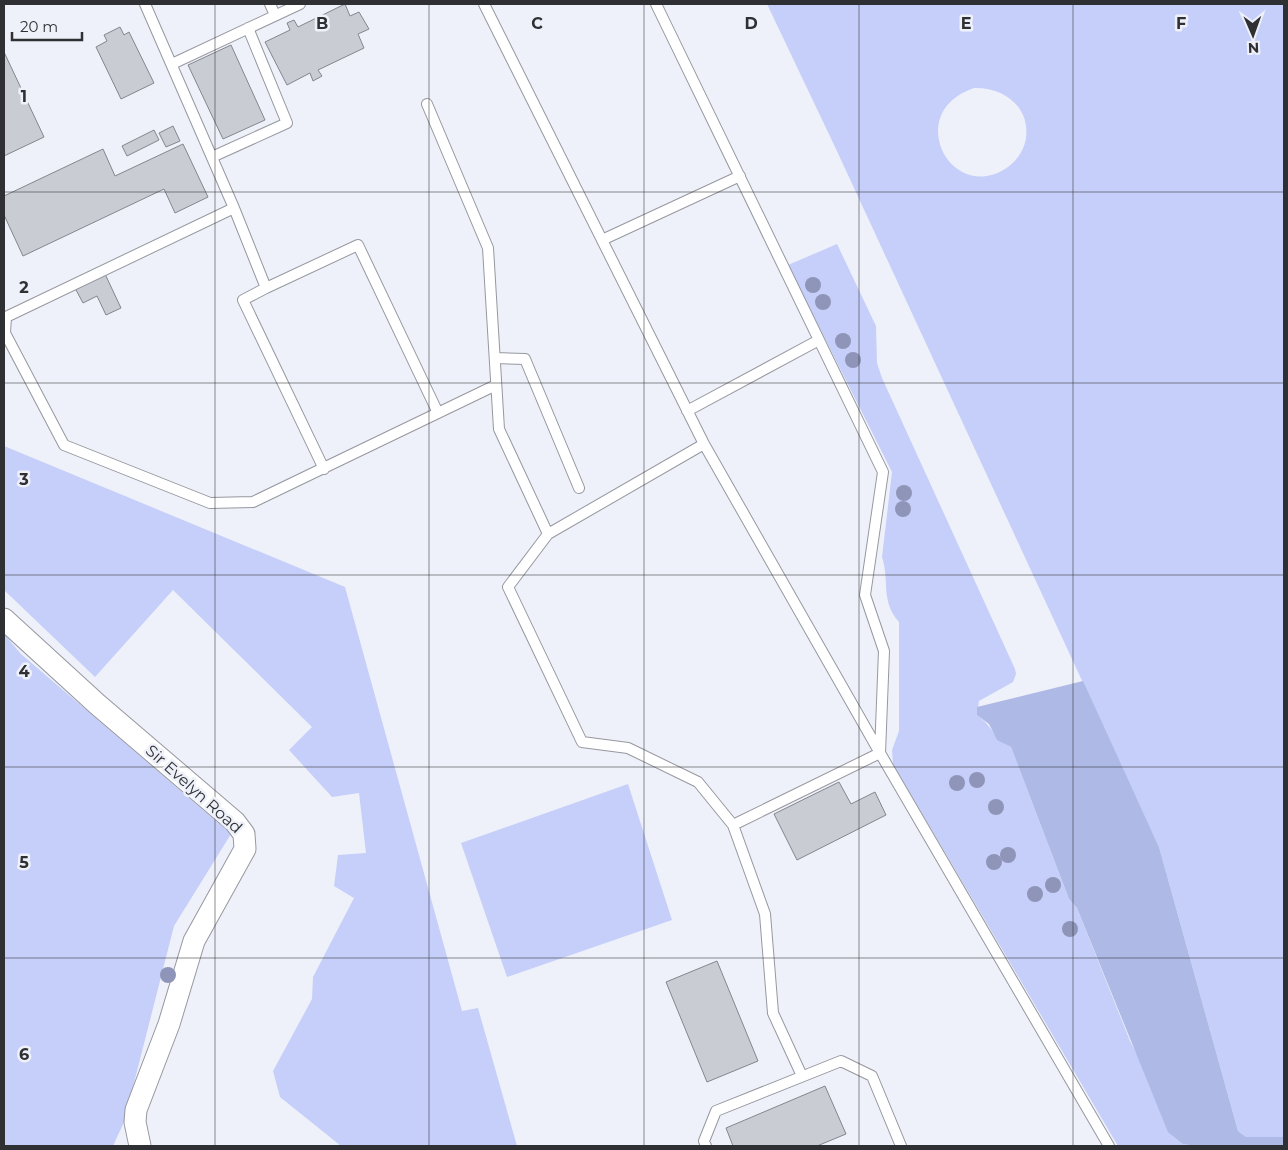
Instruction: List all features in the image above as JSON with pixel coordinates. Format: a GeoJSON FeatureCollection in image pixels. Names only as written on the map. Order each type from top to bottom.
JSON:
{"type":"FeatureCollection","features":[{"type":"Feature","properties":{"kind":"street","name":"Sir Evelyn Road"},"geometry":{"type":"LineString","coordinates":[[4,619],[97,704],[235,822],[246,839],[246,849],[194,941],[169,1024],[136,1110],[135,1122],[140,1146]]}},
{"type":"Feature","properties":{"kind":"lane"},"geometry":{"type":"LineString","coordinates":[[145,4],[234,208],[266,288]]}},
{"type":"Feature","properties":{"kind":"lane"},"geometry":{"type":"LineString","coordinates":[[270,4],[274,15]]}},
{"type":"Feature","properties":{"kind":"lane"},"geometry":{"type":"LineString","coordinates":[[172,64],[300,4]]}},
{"type":"Feature","properties":{"kind":"lane"},"geometry":{"type":"LineString","coordinates":[[484,4],[704,444],[880,753],[1109,1146]]}},
{"type":"Feature","properties":{"kind":"lane"},"geometry":{"type":"LineString","coordinates":[[656,4],[883,472],[866,595],[884,651],[880,753]]}},
{"type":"Feature","properties":{"kind":"lane"},"geometry":{"type":"LineString","coordinates":[[212,158],[287,123],[248,28]]}},
{"type":"Feature","properties":{"kind":"lane"},"geometry":{"type":"LineString","coordinates":[[427,104],[488,248],[499,429],[548,534]]}},
{"type":"Feature","properties":{"kind":"lane"},"geometry":{"type":"LineString","coordinates":[[602,240],[740,176]]}},
{"type":"Feature","properties":{"kind":"lane"},"geometry":{"type":"LineString","coordinates":[[234,208],[6,317],[5,333],[64,445],[210,503],[253,502],[496,385]]}},
{"type":"Feature","properties":{"kind":"lane"},"geometry":{"type":"LineString","coordinates":[[324,469],[243,300],[266,288],[358,245],[438,413]]}},
{"type":"Feature","properties":{"kind":"lane"},"geometry":{"type":"LineString","coordinates":[[687,411],[819,340]]}},
{"type":"Feature","properties":{"kind":"lane"},"geometry":{"type":"LineString","coordinates":[[494,358],[525,359],[579,488]]}},
{"type":"Feature","properties":{"kind":"lane"},"geometry":{"type":"LineString","coordinates":[[704,444],[548,534],[508,586],[582,742],[628,748],[698,782],[733,825],[765,914],[774,1013],[802,1076]]}},
{"type":"Feature","properties":{"kind":"lane"},"geometry":{"type":"LineString","coordinates":[[733,825],[880,753]]}},
{"type":"Feature","properties":{"kind":"lane"},"geometry":{"type":"LineString","coordinates":[[706,1146],[704,1141],[716,1111],[841,1060],[872,1076],[901,1146]]}},
{"type":"Feature","properties":{"kind":"shaded area"},"geometry":{"type":"Polygon","coordinates":[[[767,4],[1284,4],[1284,1137],[1246,1137],[1238,1131],[1159,847],[767,4]],[[974,88],[953,100],[941,116],[938,133],[942,150],[952,165],[967,174],[985,176],[1005,169],[1016,160],[1025,143],[1026,127],[1024,117],[1012,101],[995,91],[974,88]]]}},
{"type":"Feature","properties":{"kind":"shaded area"},"geometry":{"type":"Polygon","coordinates":[[[837,244],[876,326],[877,363],[882,378],[1015,669],[1016,674],[1013,682],[979,701],[977,715],[983,719],[996,736],[1011,747],[1069,899],[1077,908],[1130,1041],[1183,1144],[1195,1146],[1118,1146],[893,764],[892,750],[899,731],[899,622],[889,606],[882,557],[892,472],[788,265],[837,244]]]}},
{"type":"Feature","properties":{"kind":"shaded area"},"geometry":{"type":"Polygon","coordinates":[[[4,446],[345,587],[462,1011],[478,1008],[517,1146],[341,1146],[280,1097],[273,1071],[312,999],[313,977],[354,898],[334,886],[338,855],[366,853],[359,793],[332,797],[289,750],[312,727],[173,590],[95,677],[4,590],[4,446]]]}},
{"type":"Feature","properties":{"kind":"shaded area"},"geometry":{"type":"Polygon","coordinates":[[[4,634],[21,654],[231,834],[174,926],[124,1122],[113,1146],[4,1146],[4,634]]]}},
{"type":"Feature","properties":{"kind":"shaded area"},"geometry":{"type":"Polygon","coordinates":[[[1083,681],[1159,847],[1238,1131],[1246,1137],[1284,1137],[1284,1146],[1195,1146],[1183,1144],[1168,1132],[1077,908],[1069,899],[1011,747],[997,740],[989,724],[977,715],[977,707],[1083,681]]]}},
{"type":"Feature","properties":{"kind":"shaded area"},"geometry":{"type":"Polygon","coordinates":[[[628,784],[672,920],[507,977],[461,843],[628,784]]]}},
{"type":"Feature","properties":{"kind":"building"},"geometry":{"type":"Polygon","coordinates":[[[345,4],[350,16],[359,12],[369,29],[358,34],[364,48],[318,70],[322,76],[313,81],[310,73],[287,85],[265,42],[290,30],[287,23],[294,20],[298,27],[345,4]]]}},
{"type":"Feature","properties":{"kind":"building"},"geometry":{"type":"Polygon","coordinates":[[[120,27],[124,35],[129,32],[154,83],[121,99],[96,47],[107,41],[104,35],[120,27]]]}},
{"type":"Feature","properties":{"kind":"building"},"geometry":{"type":"Polygon","coordinates":[[[231,45],[265,120],[223,139],[188,65],[231,45]]]}},
{"type":"Feature","properties":{"kind":"building"},"geometry":{"type":"Polygon","coordinates":[[[4,52],[44,137],[4,156],[4,52]]]}},
{"type":"Feature","properties":{"kind":"building"},"geometry":{"type":"Polygon","coordinates":[[[173,126],[180,141],[166,147],[159,133],[173,126]]]}},
{"type":"Feature","properties":{"kind":"building"},"geometry":{"type":"Polygon","coordinates":[[[154,130],[159,140],[127,156],[122,146],[154,130]]]}},
{"type":"Feature","properties":{"kind":"building"},"geometry":{"type":"Polygon","coordinates":[[[183,144],[208,197],[175,213],[164,189],[23,256],[4,215],[4,196],[103,149],[115,176],[183,144]]]}},
{"type":"Feature","properties":{"kind":"building"},"geometry":{"type":"Polygon","coordinates":[[[105,274],[121,308],[106,315],[97,296],[83,303],[75,288],[105,274]]]}},
{"type":"Feature","properties":{"kind":"building"},"geometry":{"type":"Polygon","coordinates":[[[839,782],[851,804],[875,792],[886,815],[797,860],[774,814],[839,782]]]}},
{"type":"Feature","properties":{"kind":"building"},"geometry":{"type":"Polygon","coordinates":[[[717,961],[758,1061],[707,1082],[666,982],[717,961]]]}},
{"type":"Feature","properties":{"kind":"building"},"geometry":{"type":"Polygon","coordinates":[[[825,1086],[846,1134],[817,1146],[733,1146],[726,1128],[825,1086]]]}}]}
